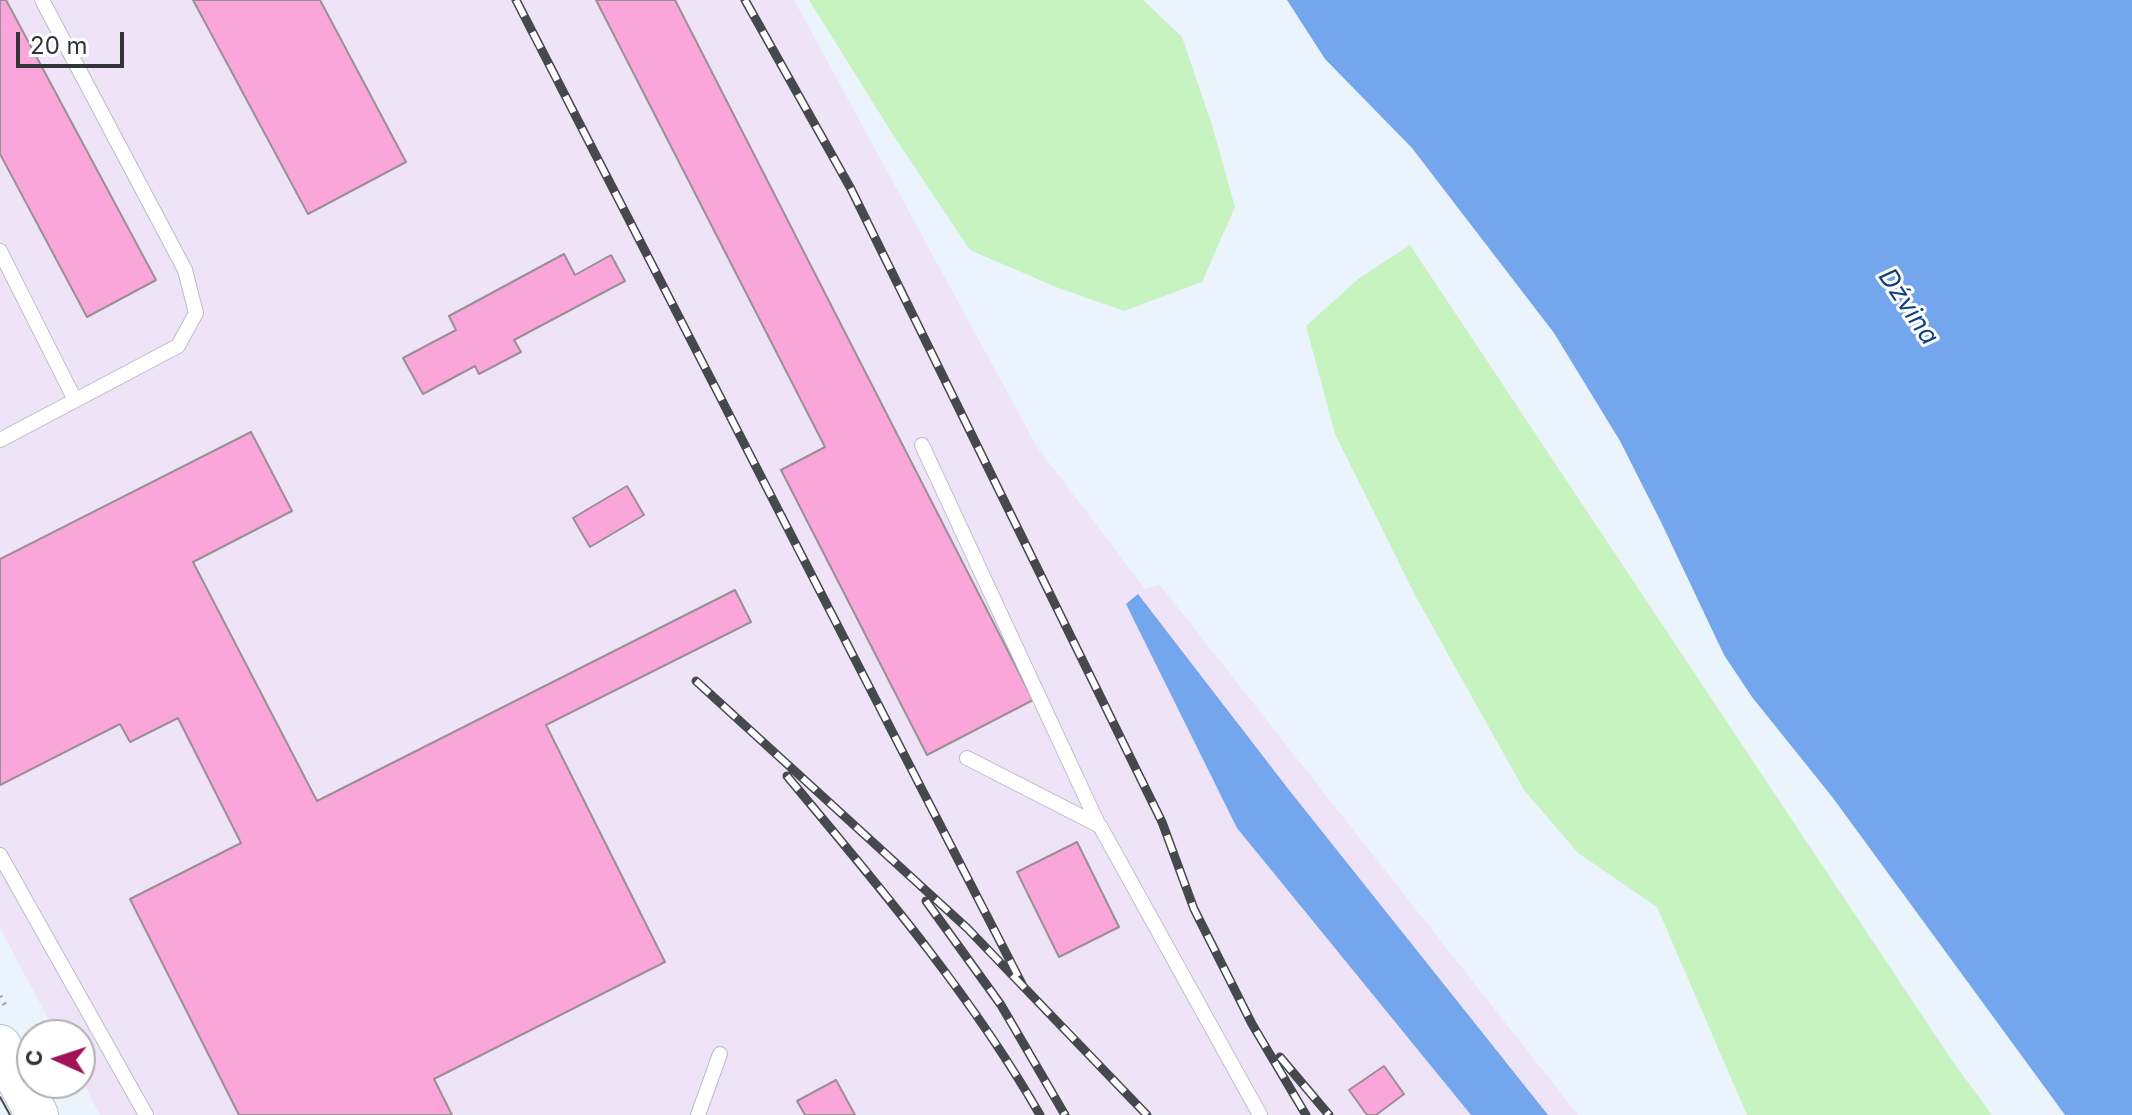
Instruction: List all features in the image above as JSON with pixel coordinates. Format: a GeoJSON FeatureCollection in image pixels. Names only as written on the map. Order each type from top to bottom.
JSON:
{"type":"FeatureCollection","features":[{"type":"Feature","properties":{"kind":"main road"},"geometry":{"type":"LineString","coordinates":[[0,1046],[37,1115]]}},
{"type":"Feature","properties":{"kind":"lane"},"geometry":{"type":"LineString","coordinates":[[0,440],[178,346],[196,313],[185,270],[42,0]]}},
{"type":"Feature","properties":{"kind":"lane"},"geometry":{"type":"LineString","coordinates":[[0,251],[75,400]]}},
{"type":"Feature","properties":{"kind":"lane"},"geometry":{"type":"LineString","coordinates":[[922,445],[1100,826],[1260,1115]]}},
{"type":"Feature","properties":{"kind":"lane"},"geometry":{"type":"LineString","coordinates":[[967,758],[1100,826]]}},
{"type":"Feature","properties":{"kind":"lane"},"geometry":{"type":"LineString","coordinates":[[0,855],[146,1115]]}},
{"type":"Feature","properties":{"kind":"lane"},"geometry":{"type":"LineString","coordinates":[[698,1115],[720,1054]]}},
{"type":"Feature","properties":{"kind":"shaded area"},"geometry":{"type":"Polygon","coordinates":[[[0,0],[794,0],[1037,447],[1145,589],[1160,585],[1578,1115],[100,1115],[92,1099],[96,1099],[96,1019],[48,1019],[0,928],[0,0]]]}},
{"type":"Feature","properties":{"kind":"green space"},"geometry":{"type":"Polygon","coordinates":[[[809,0],[1143,0],[1182,37],[1212,125],[1235,207],[1202,282],[1124,311],[1056,287],[970,250],[809,0]]]}},
{"type":"Feature","properties":{"kind":"green space"},"geometry":{"type":"Polygon","coordinates":[[[1410,245],[1953,1062],[1992,1115],[1747,1115],[1657,907],[1578,853],[1524,790],[1416,597],[1335,434],[1306,326],[1358,279],[1410,245]]]}},
{"type":"Feature","properties":{"kind":"water","name":"Dźvina"},"geometry":{"type":"Polygon","coordinates":[[[1287,0],[2132,0],[2132,1115],[2065,1115],[1833,798],[1752,697],[1724,655],[1620,441],[1554,333],[1412,148],[1325,59],[1287,0]]]}},
{"type":"Feature","properties":{"kind":"water"},"geometry":{"type":"Polygon","coordinates":[[[1138,594],[1289,790],[1548,1115],[1471,1115],[1237,828],[1126,604],[1138,594]]]}},
{"type":"Feature","properties":{"kind":"building"},"geometry":{"type":"Polygon","coordinates":[[[0,0],[6,0],[156,280],[87,317],[0,154],[0,0]]]}},
{"type":"Feature","properties":{"kind":"building"},"geometry":{"type":"Polygon","coordinates":[[[193,0],[320,0],[406,162],[308,214],[193,0]]]}},
{"type":"Feature","properties":{"kind":"building"},"geometry":{"type":"Polygon","coordinates":[[[596,0],[675,0],[1033,700],[927,755],[781,470],[825,447],[596,0]]]}},
{"type":"Feature","properties":{"kind":"building"},"geometry":{"type":"Polygon","coordinates":[[[564,254],[575,275],[611,255],[625,281],[514,340],[521,352],[479,374],[475,366],[423,394],[403,358],[456,330],[449,316],[564,254]]]}},
{"type":"Feature","properties":{"kind":"building"},"geometry":{"type":"Polygon","coordinates":[[[251,432],[292,511],[193,562],[317,801],[735,590],[751,622],[546,725],[665,962],[434,1079],[452,1115],[239,1115],[130,899],[241,843],[178,718],[130,742],[120,724],[0,785],[0,559],[251,432]]]}},
{"type":"Feature","properties":{"kind":"building"},"geometry":{"type":"Polygon","coordinates":[[[627,486],[644,515],[590,547],[573,518],[627,486]]]}},
{"type":"Feature","properties":{"kind":"building"},"geometry":{"type":"Polygon","coordinates":[[[1077,842],[1119,927],[1059,957],[1017,872],[1077,842]]]}},
{"type":"Feature","properties":{"kind":"building"},"geometry":{"type":"Polygon","coordinates":[[[1384,1066],[1404,1094],[1376,1115],[1367,1115],[1349,1090],[1384,1066]]]}},
{"type":"Feature","properties":{"kind":"building"},"geometry":{"type":"Polygon","coordinates":[[[836,1080],[855,1115],[805,1115],[797,1101],[836,1080]]]}},
{"type":"Feature","properties":{"kind":"tram line"},"geometry":{"type":"LineString","coordinates":[[0,1097],[10,1115]]}},
{"type":"Feature","properties":{"kind":"railway"},"geometry":{"type":"LineString","coordinates":[[516,0],[1023,986]]}},
{"type":"Feature","properties":{"kind":"railway"},"geometry":{"type":"LineString","coordinates":[[745,0],[851,189],[1162,822],[1194,909],[1252,1024],[1306,1115]]}},
{"type":"Feature","properties":{"kind":"railway"},"geometry":{"type":"LineString","coordinates":[[696,681],[967,928],[1147,1115]]}},
{"type":"Feature","properties":{"kind":"railway"},"geometry":{"type":"LineString","coordinates":[[787,776],[953,983],[1040,1115]]}},
{"type":"Feature","properties":{"kind":"railway"},"geometry":{"type":"LineString","coordinates":[[926,901],[1001,1005],[1065,1115]]}},
{"type":"Feature","properties":{"kind":"railway"},"geometry":{"type":"LineString","coordinates":[[1280,1057],[1329,1115]]}}]}
